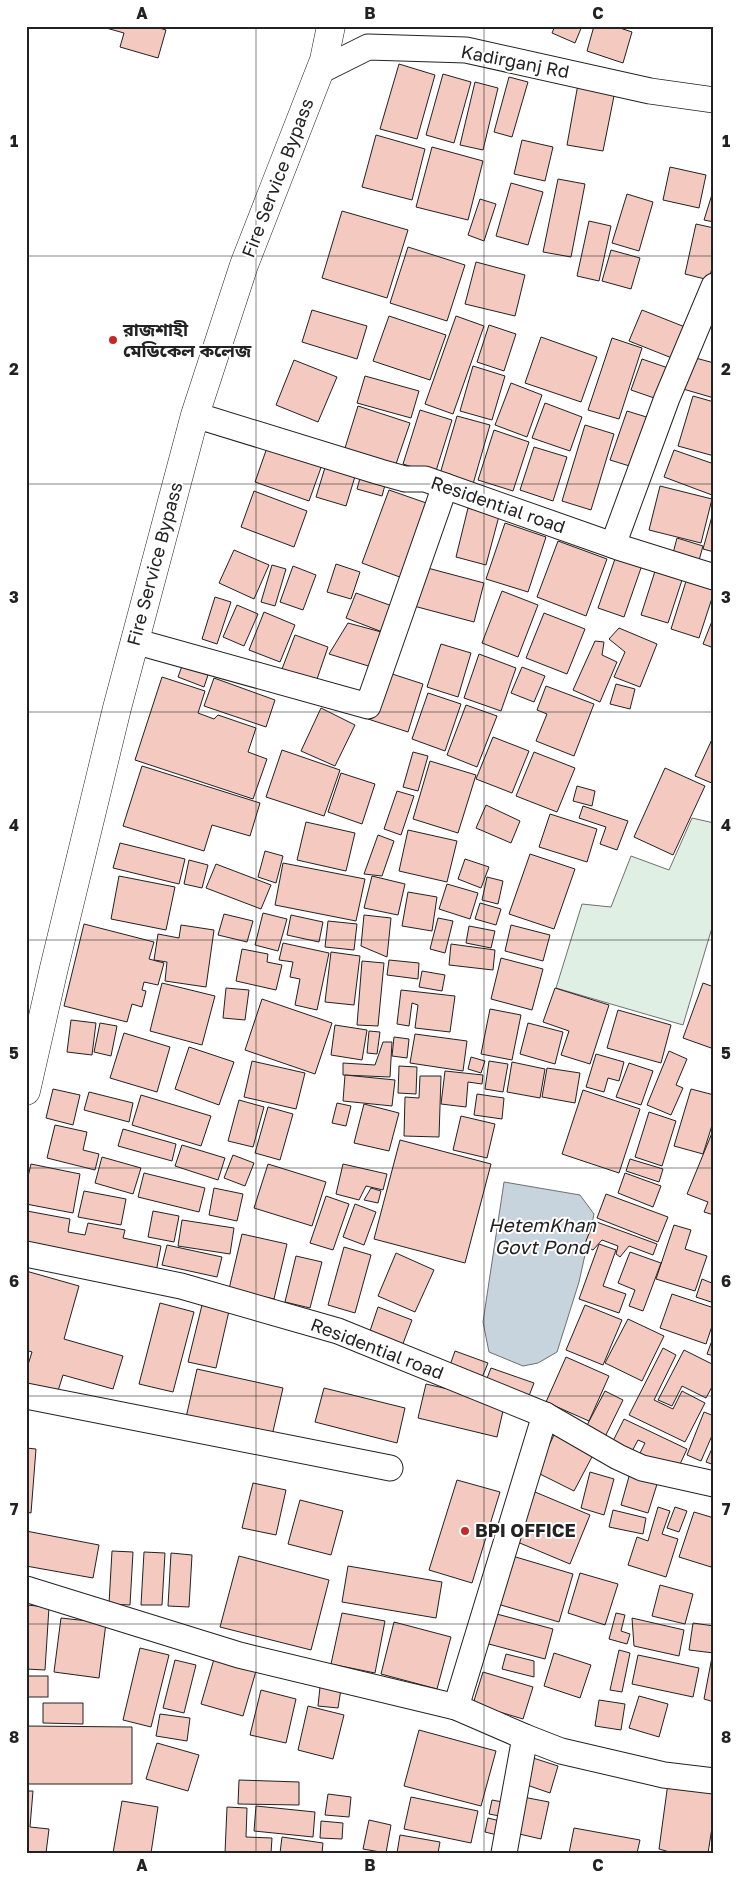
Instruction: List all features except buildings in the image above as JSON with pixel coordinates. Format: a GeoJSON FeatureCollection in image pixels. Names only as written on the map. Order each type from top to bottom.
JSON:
{"type":"FeatureCollection","features":[{"type":"Feature","properties":{"kind":"main road","name":"Fire Service Bypass"},"geometry":{"type":"LineString","coordinates":[[26,1091],[134,641],[195,415],[244,265],[326,43]]}},
{"type":"Feature","properties":{"kind":"street","name":"Kadirganj Rd"},"geometry":{"type":"LineString","coordinates":[[326,43],[368,47],[466,50],[650,91],[714,100]]}},
{"type":"Feature","properties":{"kind":"street"},"geometry":{"type":"LineString","coordinates":[[612,545],[667,398],[714,286]]}},
{"type":"Feature","properties":{"kind":"street","name":"Residential road"},"geometry":{"type":"LineString","coordinates":[[195,415],[405,479],[425,479],[612,545],[714,577]]}},
{"type":"Feature","properties":{"kind":"street"},"geometry":{"type":"LineString","coordinates":[[134,641],[368,706],[445,486]]}},
{"type":"Feature","properties":{"kind":"street","name":"Residential road"},"geometry":{"type":"LineString","coordinates":[[26,1254],[181,1286],[338,1331],[545,1415],[618,1457],[642,1468],[714,1484]]}},
{"type":"Feature","properties":{"kind":"street"},"geometry":{"type":"LineString","coordinates":[[26,1396],[390,1468]]}},
{"type":"Feature","properties":{"kind":"street"},"geometry":{"type":"LineString","coordinates":[[456,1707],[545,1415]]}},
{"type":"Feature","properties":{"kind":"street"},"geometry":{"type":"LineString","coordinates":[[26,1589],[239,1655],[456,1707],[524,1737],[562,1751],[664,1775],[714,1781]]}},
{"type":"Feature","properties":{"kind":"street"},"geometry":{"type":"LineString","coordinates":[[504,1853],[524,1737]]}},
{"type":"Feature","properties":{"kind":"green space"},"geometry":{"type":"Polygon","coordinates":[[[692,818],[714,823],[714,921],[683,1025],[556,988],[582,904],[611,907],[631,856],[669,870],[692,818]]]}},
{"type":"Feature","properties":{"kind":"water","name":"HetemKhan Govt Pond"},"geometry":{"type":"Polygon","coordinates":[[[504,1182],[580,1195],[594,1214],[579,1282],[557,1352],[538,1363],[523,1366],[489,1352],[483,1322],[504,1182]]]}},
{"type":"Feature","properties":{"kind":"place","name":"রাজশাহী মেডিকেল কলেজ"},"geometry":{"type":"Point","coordinates":[113,340]}},
{"type":"Feature","properties":{"kind":"place","name":"BPI OFFICE"},"geometry":{"type":"Point","coordinates":[465,1531]}}]}
